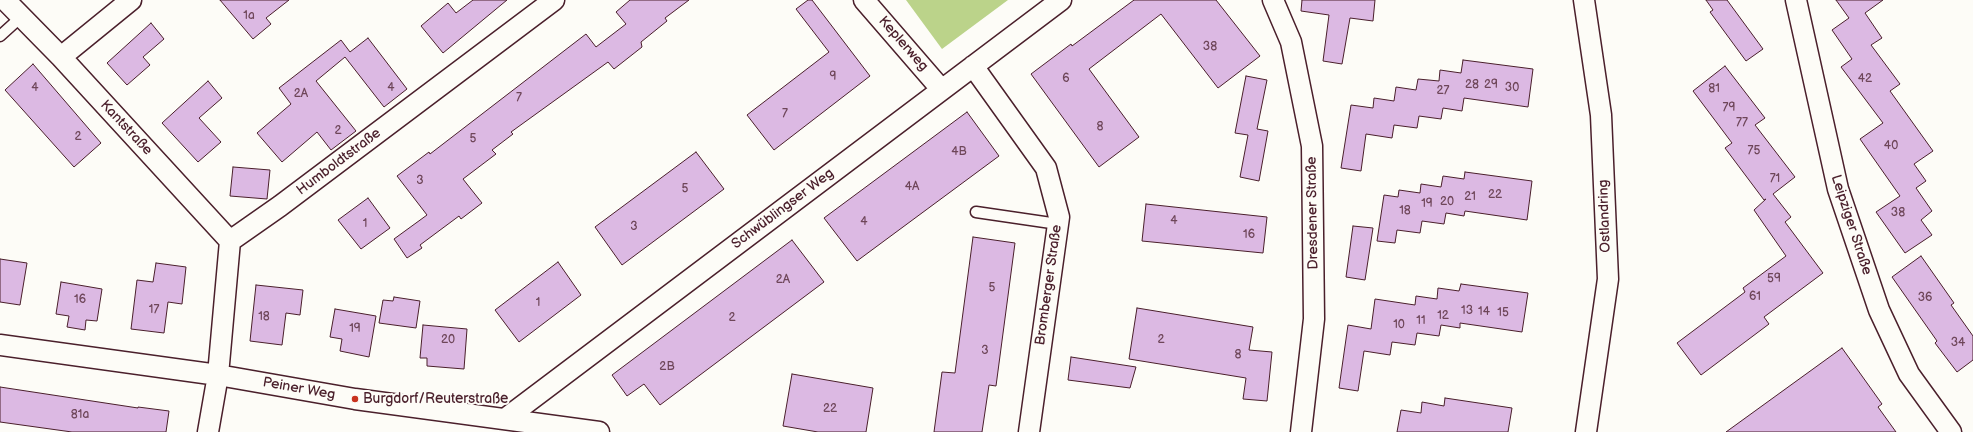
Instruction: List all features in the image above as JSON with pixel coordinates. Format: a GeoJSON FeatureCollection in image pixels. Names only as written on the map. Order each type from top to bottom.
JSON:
{"type":"FeatureCollection","features":[{"type":"Feature","properties":{"kind":"street","name":"Kantstraße"},"geometry":{"type":"LineString","coordinates":[[4,0],[61,58],[230,241]]}},
{"type":"Feature","properties":{"kind":"street"},"geometry":{"type":"LineString","coordinates":[[61,58],[130,0]]}},
{"type":"Feature","properties":{"kind":"street","name":"Humboldtstraße"},"geometry":{"type":"LineString","coordinates":[[230,241],[280,206],[554,0]]}},
{"type":"Feature","properties":{"kind":"street","name":"Keplerweg"},"geometry":{"type":"LineString","coordinates":[[864,0],[941,89]]}},
{"type":"Feature","properties":{"kind":"street","name":"Schwüblingser Weg"},"geometry":{"type":"LineString","coordinates":[[505,419],[1061,0]]}},
{"type":"Feature","properties":{"kind":"street","name":"Dresdener Straße"},"geometry":{"type":"LineString","coordinates":[[1273,0],[1291,42],[1312,146],[1314,319],[1301,432]]}},
{"type":"Feature","properties":{"kind":"street","name":"Ostlandring"},"geometry":{"type":"LineString","coordinates":[[1584,0],[1601,115],[1608,280],[1586,432]]}},
{"type":"Feature","properties":{"kind":"street","name":"Leipziger Straße"},"geometry":{"type":"LineString","coordinates":[[1796,0],[1838,189],[1879,310],[1909,374],[1951,432]]}},
{"type":"Feature","properties":{"kind":"street","name":"Bromberger Straße"},"geometry":{"type":"LineString","coordinates":[[973,66],[1046,168],[1059,217],[1029,432]]}},
{"type":"Feature","properties":{"kind":"street"},"geometry":{"type":"LineString","coordinates":[[208,432],[218,375],[230,241]]}},
{"type":"Feature","properties":{"kind":"street","name":"Peiner Weg"},"geometry":{"type":"LineString","coordinates":[[0,345],[218,375],[355,399],[599,432]]}},
{"type":"Feature","properties":{"kind":"lane"},"geometry":{"type":"LineString","coordinates":[[0,36],[21,17]]}},
{"type":"Feature","properties":{"kind":"lane"},"geometry":{"type":"LineString","coordinates":[[976,212],[1058,224]]}},
{"type":"Feature","properties":{"kind":"green space"},"geometry":{"type":"Polygon","coordinates":[[[906,0],[1008,0],[942,49],[906,0]]]}},
{"type":"Feature","properties":{"kind":"building"},"geometry":{"type":"Polygon","coordinates":[[[220,0],[289,0],[266,18],[271,24],[253,39],[220,0]]]}},
{"type":"Feature","properties":{"kind":"building"},"geometry":{"type":"Polygon","coordinates":[[[473,0],[507,0],[443,53],[421,26],[448,3],[456,13],[473,0]]]}},
{"type":"Feature","properties":{"kind":"building"},"geometry":{"type":"Polygon","coordinates":[[[630,0],[689,0],[665,18],[667,21],[641,42],[642,47],[614,69],[608,62],[511,132],[513,134],[492,150],[496,154],[463,179],[482,203],[461,219],[459,216],[420,245],[422,248],[407,258],[394,239],[427,215],[397,176],[429,152],[430,154],[586,34],[596,47],[626,24],[616,12],[630,0]]]}},
{"type":"Feature","properties":{"kind":"building"},"geometry":{"type":"Polygon","coordinates":[[[808,0],[812,0],[870,76],[774,150],[747,115],[829,52],[796,9],[808,0]]]}},
{"type":"Feature","properties":{"kind":"building"},"geometry":{"type":"Polygon","coordinates":[[[1134,0],[1216,0],[1260,56],[1218,88],[1161,14],[1089,69],[1139,137],[1099,167],[1031,74],[1134,0]]]}},
{"type":"Feature","properties":{"kind":"building"},"geometry":{"type":"Polygon","coordinates":[[[1302,0],[1375,0],[1373,21],[1350,18],[1342,64],[1323,61],[1329,15],[1301,11],[1302,0]]]}},
{"type":"Feature","properties":{"kind":"building"},"geometry":{"type":"Polygon","coordinates":[[[1706,0],[1727,0],[1763,49],[1746,61],[1710,12],[1713,10],[1706,0]]]}},
{"type":"Feature","properties":{"kind":"building"},"geometry":{"type":"Polygon","coordinates":[[[1836,0],[1883,0],[1865,13],[1882,38],[1871,45],[1900,84],[1890,91],[1933,151],[1914,164],[1926,181],[1916,188],[1932,211],[1921,220],[1932,235],[1905,253],[1876,212],[1900,196],[1860,139],[1883,123],[1841,67],[1852,59],[1832,30],[1849,18],[1836,0]]]}},
{"type":"Feature","properties":{"kind":"building"},"geometry":{"type":"Polygon","coordinates":[[[151,23],[164,39],[143,57],[150,65],[127,85],[107,63],[151,23]]]}},
{"type":"Feature","properties":{"kind":"building"},"geometry":{"type":"Polygon","coordinates":[[[368,38],[407,89],[384,107],[345,57],[316,81],[356,131],[331,150],[317,132],[282,162],[257,133],[291,104],[279,88],[341,40],[350,52],[368,38]]]}},
{"type":"Feature","properties":{"kind":"building"},"geometry":{"type":"Polygon","coordinates":[[[1463,60],[1533,69],[1528,107],[1464,98],[1462,111],[1443,108],[1441,119],[1419,116],[1417,128],[1394,125],[1392,138],[1366,134],[1361,171],[1341,168],[1351,105],[1373,108],[1374,98],[1394,101],[1396,87],[1416,90],[1418,79],[1439,81],[1440,70],[1461,73],[1463,60]]]}},
{"type":"Feature","properties":{"kind":"building"},"geometry":{"type":"Polygon","coordinates":[[[33,64],[101,143],[74,167],[5,90],[33,64]]]}},
{"type":"Feature","properties":{"kind":"building"},"geometry":{"type":"Polygon","coordinates":[[[1725,66],[1765,118],[1755,125],[1795,177],[1773,194],[1791,217],[1785,222],[1823,273],[1764,317],[1769,324],[1701,375],[1677,343],[1745,292],[1743,288],[1786,256],[1754,210],[1766,199],[1764,200],[1725,148],[1732,143],[1693,91],[1725,66]]]}},
{"type":"Feature","properties":{"kind":"building"},"geometry":{"type":"Polygon","coordinates":[[[1246,76],[1267,80],[1257,129],[1268,131],[1259,181],[1240,177],[1248,135],[1235,133],[1246,76]]]}},
{"type":"Feature","properties":{"kind":"building"},"geometry":{"type":"Polygon","coordinates":[[[208,81],[222,98],[199,118],[221,142],[198,162],[162,123],[208,81]]]}},
{"type":"Feature","properties":{"kind":"building"},"geometry":{"type":"Polygon","coordinates":[[[967,112],[999,156],[857,261],[824,218],[967,112]]]}},
{"type":"Feature","properties":{"kind":"building"},"geometry":{"type":"Polygon","coordinates":[[[696,152],[724,189],[622,265],[595,227],[696,152]]]}},
{"type":"Feature","properties":{"kind":"building"},"geometry":{"type":"Polygon","coordinates":[[[233,167],[270,170],[267,199],[230,196],[233,167]]]}},
{"type":"Feature","properties":{"kind":"building"},"geometry":{"type":"Polygon","coordinates":[[[1465,172],[1532,181],[1527,220],[1465,211],[1464,216],[1446,213],[1444,224],[1422,221],[1420,233],[1397,230],[1395,243],[1377,241],[1384,195],[1398,197],[1399,190],[1420,193],[1421,184],[1441,187],[1443,176],[1464,179],[1465,172]]]}},
{"type":"Feature","properties":{"kind":"building"},"geometry":{"type":"Polygon","coordinates":[[[368,198],[390,228],[361,249],[338,220],[368,198]]]}},
{"type":"Feature","properties":{"kind":"building"},"geometry":{"type":"Polygon","coordinates":[[[1146,204],[1267,217],[1263,253],[1142,241],[1146,204]]]}},
{"type":"Feature","properties":{"kind":"building"},"geometry":{"type":"Polygon","coordinates":[[[1353,226],[1373,228],[1365,280],[1346,277],[1353,226]]]}},
{"type":"Feature","properties":{"kind":"building"},"geometry":{"type":"Polygon","coordinates":[[[973,237],[1015,243],[996,386],[989,385],[982,432],[934,432],[942,372],[955,373],[973,237]]]}},
{"type":"Feature","properties":{"kind":"building"},"geometry":{"type":"Polygon","coordinates":[[[792,240],[824,282],[660,405],[644,384],[627,396],[612,375],[792,240]]]}},
{"type":"Feature","properties":{"kind":"building"},"geometry":{"type":"Polygon","coordinates":[[[1921,256],[1954,303],[1951,305],[1973,336],[1973,360],[1957,372],[1935,343],[1937,341],[1892,277],[1921,256]]]}},
{"type":"Feature","properties":{"kind":"building"},"geometry":{"type":"Polygon","coordinates":[[[0,259],[27,263],[20,305],[0,302],[0,259]]]}},
{"type":"Feature","properties":{"kind":"building"},"geometry":{"type":"Polygon","coordinates":[[[558,262],[581,295],[519,342],[495,310],[558,262]]]}},
{"type":"Feature","properties":{"kind":"building"},"geometry":{"type":"Polygon","coordinates":[[[156,263],[186,267],[182,304],[168,302],[164,333],[131,329],[137,280],[153,282],[156,263]]]}},
{"type":"Feature","properties":{"kind":"building"},"geometry":{"type":"Polygon","coordinates":[[[61,282],[102,289],[97,321],[86,320],[85,330],[67,327],[69,316],[56,314],[61,282]]]}},
{"type":"Feature","properties":{"kind":"building"},"geometry":{"type":"Polygon","coordinates":[[[1461,284],[1528,293],[1522,332],[1460,323],[1460,328],[1441,325],[1439,336],[1417,333],[1415,345],[1392,342],[1390,355],[1364,351],[1358,391],[1339,388],[1348,325],[1371,329],[1375,299],[1415,305],[1416,296],[1437,299],[1438,288],[1459,291],[1461,284]]]}},
{"type":"Feature","properties":{"kind":"building"},"geometry":{"type":"Polygon","coordinates":[[[256,285],[303,290],[300,315],[286,313],[282,345],[250,341],[256,285]]]}},
{"type":"Feature","properties":{"kind":"building"},"geometry":{"type":"Polygon","coordinates":[[[394,297],[420,301],[416,328],[379,323],[383,300],[393,301],[394,297]]]}},
{"type":"Feature","properties":{"kind":"building"},"geometry":{"type":"Polygon","coordinates":[[[1137,308],[1253,327],[1249,350],[1272,352],[1267,401],[1243,399],[1246,378],[1129,359],[1137,308]]]}},
{"type":"Feature","properties":{"kind":"building"},"geometry":{"type":"Polygon","coordinates":[[[335,309],[376,316],[369,357],[340,351],[342,339],[330,337],[335,309]]]}},
{"type":"Feature","properties":{"kind":"building"},"geometry":{"type":"Polygon","coordinates":[[[423,325],[467,329],[464,369],[427,366],[427,358],[420,358],[423,325]]]}},
{"type":"Feature","properties":{"kind":"building"},"geometry":{"type":"Polygon","coordinates":[[[1842,348],[1882,404],[1878,407],[1896,432],[1726,432],[1842,348]]]}},
{"type":"Feature","properties":{"kind":"building"},"geometry":{"type":"Polygon","coordinates":[[[1071,357],[1136,367],[1130,388],[1068,380],[1071,357]]]}},
{"type":"Feature","properties":{"kind":"building"},"geometry":{"type":"Polygon","coordinates":[[[792,374],[873,388],[866,432],[818,432],[783,426],[792,374]]]}},
{"type":"Feature","properties":{"kind":"building"},"geometry":{"type":"Polygon","coordinates":[[[0,387],[138,408],[169,411],[166,432],[72,432],[0,422],[0,387]]]}},
{"type":"Feature","properties":{"kind":"building"},"geometry":{"type":"Polygon","coordinates":[[[1445,398],[1512,408],[1508,432],[1397,432],[1401,410],[1421,413],[1422,402],[1444,406],[1445,398]]]}},
{"type":"Feature","properties":{"kind":"place","name":"Burgdorf/Reuterstraße"},"geometry":{"type":"Point","coordinates":[355,399]}}]}
